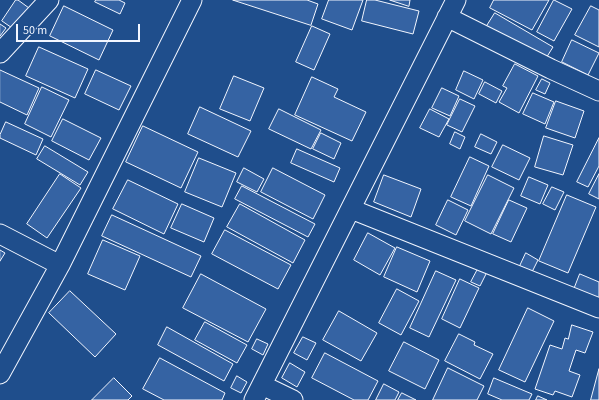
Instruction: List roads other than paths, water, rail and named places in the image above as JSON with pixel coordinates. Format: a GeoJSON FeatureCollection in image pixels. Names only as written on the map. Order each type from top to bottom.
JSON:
{"type":"FeatureCollection","features":[{"type":"Feature","properties":{"kind":"street"},"geometry":{"type":"LineString","coordinates":[[0,53],[49,0]]}},
{"type":"Feature","properties":{"kind":"street"},"geometry":{"type":"LineString","coordinates":[[0,374],[60,265],[192,0]]}},
{"type":"Feature","properties":{"kind":"street"},"geometry":{"type":"LineString","coordinates":[[293,400],[258,393],[456,0]]}},
{"type":"Feature","properties":{"kind":"street"},"geometry":{"type":"LineString","coordinates":[[447,17],[551,69],[599,91]]}},
{"type":"Feature","properties":{"kind":"street"},"geometry":{"type":"LineString","coordinates":[[351,209],[599,308]]}},
{"type":"Feature","properties":{"kind":"street"},"geometry":{"type":"LineString","coordinates":[[0,234],[60,265]]}}]}
